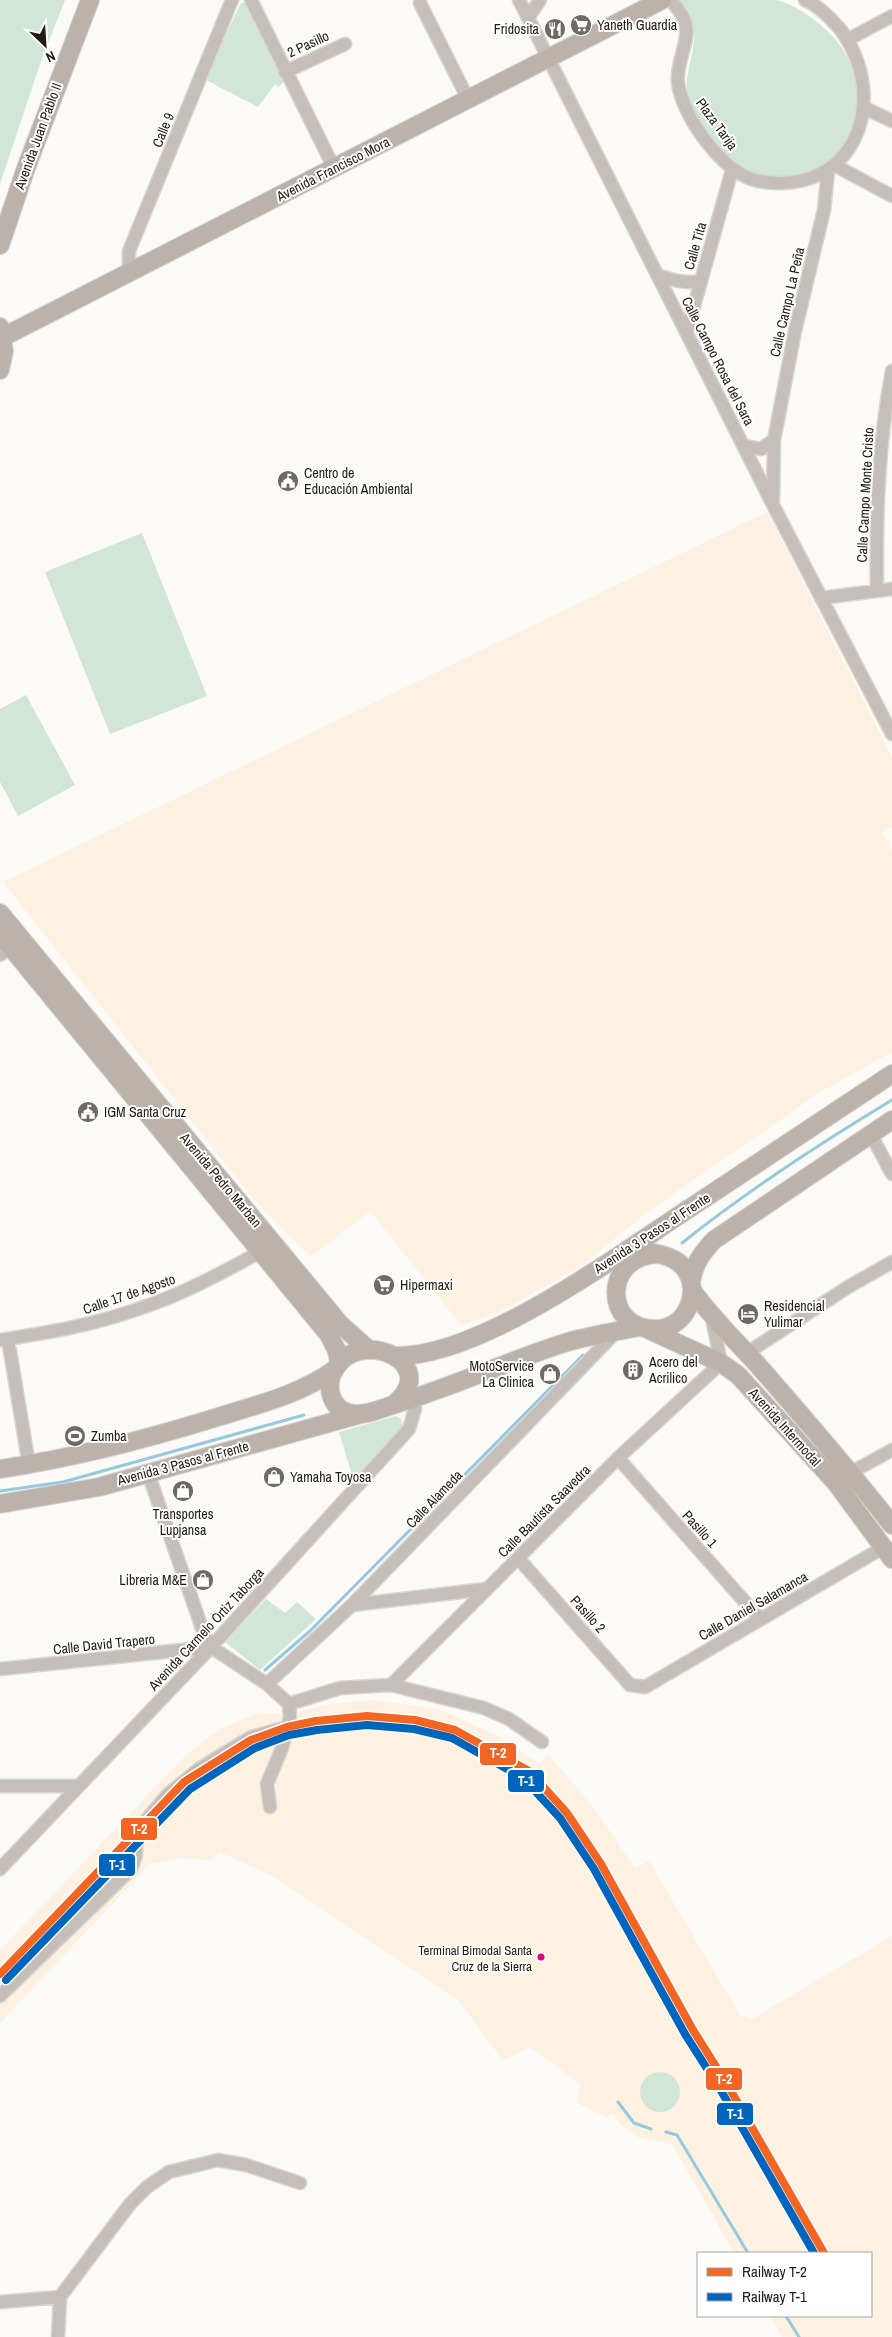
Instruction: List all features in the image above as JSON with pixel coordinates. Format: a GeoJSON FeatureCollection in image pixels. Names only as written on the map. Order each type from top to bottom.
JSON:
{"type":"FeatureCollection","features":[{"type":"Feature","properties":{"kind":"main road","name":"Avenida Juan Pablo II"},"geometry":{"type":"LineString","coordinates":[[0,245],[26,168],[90,0]]}},
{"type":"Feature","properties":{"kind":"main road","name":"Avenida Francisco Mora"},"geometry":{"type":"LineString","coordinates":[[2,332],[132,271],[662,0]]}},
{"type":"Feature","properties":{"kind":"main road"},"geometry":{"type":"LineString","coordinates":[[0,370],[4,351],[2,332]]}},
{"type":"Feature","properties":{"kind":"main road","name":"Avenida Pedro Marban"},"geometry":{"type":"LineString","coordinates":[[0,913],[340,1324],[369,1350]]}},
{"type":"Feature","properties":{"kind":"main road","name":"Avenida Pedro Marban"},"geometry":{"type":"LineString","coordinates":[[3,945],[329,1335],[337,1351],[336,1366]]}},
{"type":"Feature","properties":{"kind":"main road","name":"Avenida 3 Pasos al Frente"},"geometry":{"type":"LineString","coordinates":[[396,1356],[424,1354],[462,1341],[530,1310],[626,1250],[892,1074]]}},
{"type":"Feature","properties":{"kind":"main road"},"geometry":{"type":"LineString","coordinates":[[336,1366],[329,1388],[337,1406],[345,1412],[364,1414],[414,1399],[560,1344],[617,1331],[670,1326],[680,1320],[687,1311],[693,1268],[697,1260],[714,1240],[870,1133],[892,1120]]}},
{"type":"Feature","properties":{"kind":"main road"},"geometry":{"type":"LineString","coordinates":[[644,1328],[631,1323],[619,1308],[616,1290],[626,1250],[669,1257],[679,1263],[691,1286]]}},
{"type":"Feature","properties":{"kind":"main road"},"geometry":{"type":"LineString","coordinates":[[618,1280],[626,1267],[638,1258],[658,1254]]}},
{"type":"Feature","properties":{"kind":"main road","name":"Avenida Intermodal"},"geometry":{"type":"LineString","coordinates":[[691,1286],[712,1318],[746,1353],[852,1472],[892,1525]]}},
{"type":"Feature","properties":{"kind":"main road","name":"Avenida Intermodal"},"geometry":{"type":"LineString","coordinates":[[644,1328],[721,1363],[738,1375],[836,1482],[888,1553]]}},
{"type":"Feature","properties":{"kind":"main road"},"geometry":{"type":"LineString","coordinates":[[0,1469],[30,1465],[148,1437],[288,1396],[314,1384],[358,1351],[369,1350],[396,1356],[407,1368],[409,1384],[406,1392],[393,1405]]}},
{"type":"Feature","properties":{"kind":"main road","name":"Avenida 3 Pasos al Frente"},"geometry":{"type":"LineString","coordinates":[[0,1504],[99,1487],[364,1414]]}},
{"type":"Feature","properties":{"kind":"street","name":"Calle 9"},"geometry":{"type":"LineString","coordinates":[[132,271],[129,265],[129,251],[232,0]]}},
{"type":"Feature","properties":{"kind":"street"},"geometry":{"type":"LineString","coordinates":[[251,0],[334,168]]}},
{"type":"Feature","properties":{"kind":"street","name":"Calle Campo Rosa del Sara"},"geometry":{"type":"LineString","coordinates":[[519,0],[773,505],[892,734]]}},
{"type":"Feature","properties":{"kind":"street"},"geometry":{"type":"LineString","coordinates":[[528,18],[540,0]]}},
{"type":"Feature","properties":{"kind":"street","name":"Plaza Tarija"},"geometry":{"type":"LineString","coordinates":[[672,0],[687,28],[677,72],[683,103],[710,146],[732,170],[754,180],[778,185],[803,182],[832,169],[850,151],[863,128],[867,109],[863,70],[848,39],[815,4],[805,0]]}},
{"type":"Feature","properties":{"kind":"street"},"geometry":{"type":"LineString","coordinates":[[420,3],[468,99]]}},
{"type":"Feature","properties":{"kind":"street"},"geometry":{"type":"LineString","coordinates":[[848,39],[892,16]]}},
{"type":"Feature","properties":{"kind":"street","name":"2 Pasillo"},"geometry":{"type":"LineString","coordinates":[[285,72],[344,44]]}},
{"type":"Feature","properties":{"kind":"street"},"geometry":{"type":"LineString","coordinates":[[867,109],[892,122]]}},
{"type":"Feature","properties":{"kind":"street"},"geometry":{"type":"LineString","coordinates":[[832,169],[892,196]]}},
{"type":"Feature","properties":{"kind":"street","name":"Calle Campo La Peña"},"geometry":{"type":"LineString","coordinates":[[773,505],[774,440],[795,331],[832,169]]}},
{"type":"Feature","properties":{"kind":"street","name":"Calle Tita"},"geometry":{"type":"LineString","coordinates":[[686,332],[732,170]]}},
{"type":"Feature","properties":{"kind":"street"},"geometry":{"type":"LineString","coordinates":[[657,275],[676,282],[701,281]]}},
{"type":"Feature","properties":{"kind":"street","name":"Calle Campo Monte Cristo"},"geometry":{"type":"LineString","coordinates":[[877,590],[876,526],[879,460],[892,371]]}},
{"type":"Feature","properties":{"kind":"street"},"geometry":{"type":"LineString","coordinates":[[745,446],[761,449],[774,440]]}},
{"type":"Feature","properties":{"kind":"street"},"geometry":{"type":"LineString","coordinates":[[821,598],[892,588]]}},
{"type":"Feature","properties":{"kind":"street"},"geometry":{"type":"LineString","coordinates":[[870,1133],[892,1174]]}},
{"type":"Feature","properties":{"kind":"street","name":"Calle 17 de Agosto"},"geometry":{"type":"LineString","coordinates":[[4,1340],[74,1328],[138,1309],[201,1284],[260,1252]]}},
{"type":"Feature","properties":{"kind":"street"},"geometry":{"type":"LineString","coordinates":[[746,1353],[848,1287],[892,1262]]}},
{"type":"Feature","properties":{"kind":"street"},"geometry":{"type":"LineString","coordinates":[[712,1318],[721,1363]]}},
{"type":"Feature","properties":{"kind":"street","name":"Calle Alameda"},"geometry":{"type":"LineString","coordinates":[[267,1684],[352,1605],[617,1331]]}},
{"type":"Feature","properties":{"kind":"street"},"geometry":{"type":"LineString","coordinates":[[4,1340],[30,1465]]}},
{"type":"Feature","properties":{"kind":"street","name":"Calle Bautista Saavedra"},"geometry":{"type":"LineString","coordinates":[[391,1685],[618,1458],[721,1363]]}},
{"type":"Feature","properties":{"kind":"street","name":"Avenida Carmelo Ortiz Taborga"},"geometry":{"type":"LineString","coordinates":[[0,1869],[211,1647],[409,1429],[414,1418],[414,1399]]}},
{"type":"Feature","properties":{"kind":"street"},"geometry":{"type":"LineString","coordinates":[[852,1472],[892,1450]]}},
{"type":"Feature","properties":{"kind":"street","name":"Pasillo 1"},"geometry":{"type":"LineString","coordinates":[[618,1458],[760,1619]]}},
{"type":"Feature","properties":{"kind":"street"},"geometry":{"type":"LineString","coordinates":[[148,1473],[211,1647],[267,1684],[289,1704],[290,1717],[282,1748],[267,1784],[270,1807]]}},
{"type":"Feature","properties":{"kind":"street","name":"Calle Daniel Salamanca"},"geometry":{"type":"LineString","coordinates":[[637,1687],[646,1687],[760,1619],[888,1553]]}},
{"type":"Feature","properties":{"kind":"street","name":"Pasillo 2"},"geometry":{"type":"LineString","coordinates":[[518,1558],[630,1685],[637,1687]]}},
{"type":"Feature","properties":{"kind":"street"},"geometry":{"type":"LineString","coordinates":[[352,1605],[486,1589]]}},
{"type":"Feature","properties":{"kind":"street","name":"Calle David Trapero"},"geometry":{"type":"LineString","coordinates":[[0,1669],[12,1670],[211,1647]]}},
{"type":"Feature","properties":{"kind":"street"},"geometry":{"type":"LineString","coordinates":[[289,1704],[340,1688],[391,1685],[484,1708],[509,1719],[542,1742]]}},
{"type":"Feature","properties":{"kind":"street"},"geometry":{"type":"LineString","coordinates":[[0,1996],[131,1869],[136,1855],[138,1831],[167,1795],[199,1769],[251,1737],[287,1727]]}},
{"type":"Feature","properties":{"kind":"street"},"geometry":{"type":"LineString","coordinates":[[0,1786],[77,1786]]}},
{"type":"Feature","properties":{"kind":"street"},"geometry":{"type":"LineString","coordinates":[[58,2337],[60,2297],[130,2204],[147,2188],[169,2172],[218,2160],[246,2165],[300,2183]]}},
{"type":"Feature","properties":{"kind":"street"},"geometry":{"type":"LineString","coordinates":[[0,2302],[60,2297]]}},
{"type":"Feature","properties":{"kind":"shaded area"},"geometry":{"type":"Polygon","coordinates":[[[767,512],[892,757],[892,827],[882,832],[892,850],[892,1052],[822,1091],[653,1208],[578,1268],[499,1312],[461,1325],[370,1211],[314,1255],[309,1255],[254,1200],[3,882],[767,512]]]}},
{"type":"Feature","properties":{"kind":"shaded area","name":"Terminal Bimodal Santa Cruz de la Sierra"},"geometry":{"type":"Polygon","coordinates":[[[370,1700],[439,1709],[498,1736],[539,1763],[549,1755],[594,1808],[635,1868],[649,1861],[740,2015],[752,2019],[892,1936],[892,2337],[782,2337],[771,2317],[872,2317],[872,2252],[733,2252],[672,2144],[637,2137],[622,2126],[613,2113],[606,2117],[577,2103],[580,2084],[530,2047],[503,2061],[459,2001],[272,1876],[220,1852],[212,1860],[179,1858],[150,1864],[0,2023],[0,1950],[187,1754],[220,1729],[255,1714],[291,1713],[332,1704],[370,1700]]]}},
{"type":"Feature","properties":{"kind":"green space"},"geometry":{"type":"Polygon","coordinates":[[[0,0],[65,0],[40,64],[0,184],[0,0]]]}},
{"type":"Feature","properties":{"kind":"green space"},"geometry":{"type":"Polygon","coordinates":[[[676,0],[775,0],[801,11],[824,28],[842,49],[854,73],[858,98],[855,122],[846,144],[830,161],[807,173],[771,177],[758,175],[746,170],[735,164],[724,154],[699,121],[690,104],[687,79],[694,43],[693,26],[676,0]]]}},
{"type":"Feature","properties":{"kind":"green space"},"geometry":{"type":"Polygon","coordinates":[[[241,3],[245,3],[284,81],[279,87],[275,84],[258,107],[204,79],[241,3]]]}},
{"type":"Feature","properties":{"kind":"green space"},"geometry":{"type":"Polygon","coordinates":[[[142,533],[207,696],[110,734],[45,572],[142,533]]]}},
{"type":"Feature","properties":{"kind":"green space"},"geometry":{"type":"Polygon","coordinates":[[[26,695],[75,785],[18,816],[0,782],[0,709],[26,695]]]}},
{"type":"Feature","properties":{"kind":"green space"},"geometry":{"type":"Polygon","coordinates":[[[396,1416],[401,1419],[403,1431],[355,1485],[339,1432],[396,1416]]]}},
{"type":"Feature","properties":{"kind":"green space"},"geometry":{"type":"Polygon","coordinates":[[[266,1599],[285,1613],[297,1602],[316,1619],[260,1670],[225,1642],[266,1599]]]}},
{"type":"Feature","properties":{"kind":"green space"},"geometry":{"type":"Polygon","coordinates":[[[656,2072],[664,2072],[671,2075],[677,2081],[680,2092],[677,2103],[671,2109],[664,2112],[656,2112],[649,2109],[643,2103],[640,2096],[640,2088],[643,2081],[649,2075],[656,2072]]]}},
{"type":"Feature","properties":{"kind":"waterway"},"geometry":{"type":"LineString","coordinates":[[682,1243],[732,1204],[784,1168],[892,1100]]}},
{"type":"Feature","properties":{"kind":"waterway"},"geometry":{"type":"LineString","coordinates":[[265,1670],[311,1630],[583,1355]]}},
{"type":"Feature","properties":{"kind":"waterway"},"geometry":{"type":"LineString","coordinates":[[0,1491],[63,1482],[304,1415]]}},
{"type":"Feature","properties":{"kind":"waterway"},"geometry":{"type":"LineString","coordinates":[[618,2102],[634,2123],[651,2129]]}},
{"type":"Feature","properties":{"kind":"waterway"},"geometry":{"type":"LineString","coordinates":[[666,2132],[677,2135],[747,2252]]}},
{"type":"Feature","properties":{"kind":"waterway"},"geometry":{"type":"LineString","coordinates":[[787,2317],[799,2337]]}},
{"type":"Feature","properties":{"kind":"rail line","name":"T-2"},"geometry":{"type":"LineString","coordinates":[[0,1974],[184,1782],[251,1740],[287,1727],[316,1721],[367,1716],[415,1720],[455,1730],[529,1771],[567,1813],[601,1864],[693,2030],[727,2084],[823,2252]]}},
{"type":"Feature","properties":{"kind":"rail line","name":"T-1"},"geometry":{"type":"LineString","coordinates":[[6,1980],[190,1789],[255,1748],[289,1735],[367,1725],[414,1729],[452,1738],[523,1778],[560,1818],[594,1869],[685,2034],[720,2089],[813,2252]]}},
{"type":"Feature","properties":{"kind":"place","name":"Yaneth Guardia"},"geometry":{"type":"Point","coordinates":[581,25]}},
{"type":"Feature","properties":{"kind":"place","name":"Fridosita"},"geometry":{"type":"Point","coordinates":[555,29]}},
{"type":"Feature","properties":{"kind":"place","name":"Centro de Educación Ambiental"},"geometry":{"type":"Point","coordinates":[288,481]}},
{"type":"Feature","properties":{"kind":"place","name":"IGM Santa Cruz"},"geometry":{"type":"Point","coordinates":[88,1112]}},
{"type":"Feature","properties":{"kind":"place","name":"Hipermaxi"},"geometry":{"type":"Point","coordinates":[384,1285]}},
{"type":"Feature","properties":{"kind":"place","name":"Residencial Yulimar"},"geometry":{"type":"Point","coordinates":[748,1314]}},
{"type":"Feature","properties":{"kind":"place","name":"Acero del Acrilico"},"geometry":{"type":"Point","coordinates":[633,1370]}},
{"type":"Feature","properties":{"kind":"place","name":"MotoService La Clinica"},"geometry":{"type":"Point","coordinates":[550,1374]}},
{"type":"Feature","properties":{"kind":"place","name":"Zumba"},"geometry":{"type":"Point","coordinates":[75,1436]}},
{"type":"Feature","properties":{"kind":"place","name":"Yamaha Toyosa"},"geometry":{"type":"Point","coordinates":[274,1477]}},
{"type":"Feature","properties":{"kind":"place","name":"Transportes Lupjansa"},"geometry":{"type":"Point","coordinates":[183,1491]}},
{"type":"Feature","properties":{"kind":"place","name":"Libreria M&E"},"geometry":{"type":"Point","coordinates":[203,1580]}},
{"type":"Feature","properties":{"kind":"place","name":"Terminal Bimodal Santa Cruz de la Sierra"},"geometry":{"type":"Point","coordinates":[541,1957]}}]}
